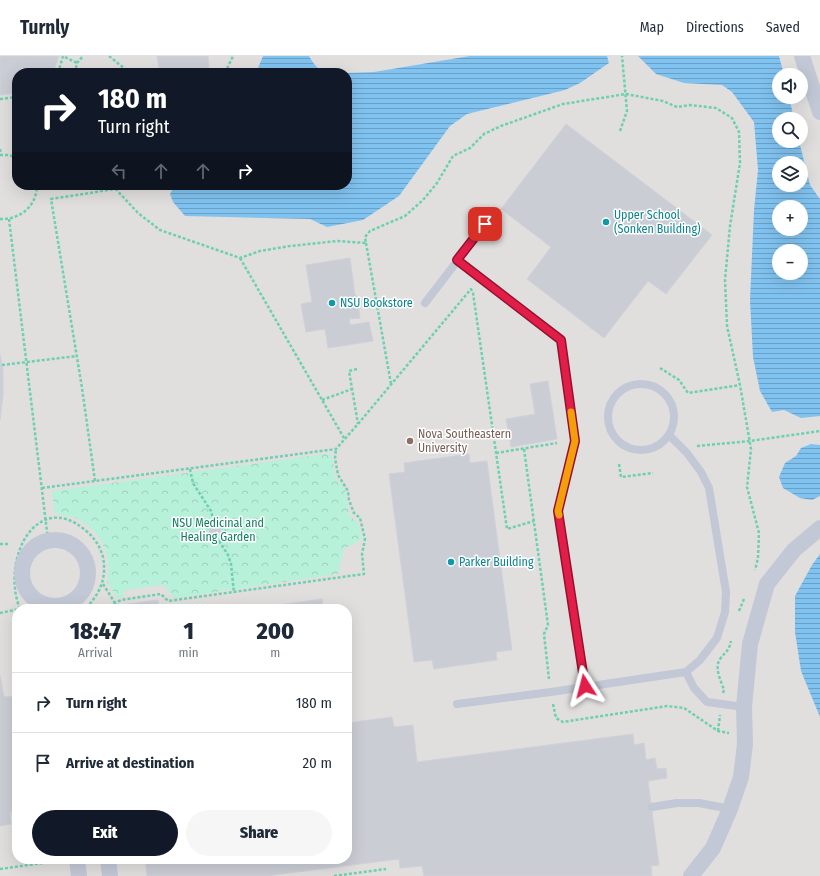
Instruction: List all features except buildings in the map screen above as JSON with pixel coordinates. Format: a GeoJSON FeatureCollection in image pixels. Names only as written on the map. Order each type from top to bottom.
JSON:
{"type":"FeatureCollection","features":[{"type":"Feature","properties":{"kind":"street"},"geometry":{"type":"LineString","coordinates":[[802,56],[820,112]]}},
{"type":"Feature","properties":{"kind":"street"},"geometry":{"type":"LineString","coordinates":[[691,876],[713,848],[730,809],[741,777],[745,744],[744,707],[750,644],[767,584],[794,550],[820,528]]}},
{"type":"Feature","properties":{"kind":"street"},"geometry":{"type":"LineString","coordinates":[[39,604],[26,588],[22,579],[22,569],[25,559],[31,550],[48,540],[60,540],[71,544],[80,551],[86,560],[88,572],[87,583],[81,593],[80,604]]}},
{"type":"Feature","properties":{"kind":"street"},"geometry":{"type":"LineString","coordinates":[[78,864],[79,876]]}},
{"type":"Feature","properties":{"kind":"street"},"geometry":{"type":"LineString","coordinates":[[109,864],[110,876]]}},
{"type":"Feature","properties":{"kind":"lane"},"geometry":{"type":"LineString","coordinates":[[425,303],[485,224]]}},
{"type":"Feature","properties":{"kind":"lane"},"geometry":{"type":"LineString","coordinates":[[457,260],[561,340],[575,441],[558,511],[585,686]]}},
{"type":"Feature","properties":{"kind":"lane"},"geometry":{"type":"LineString","coordinates":[[635,384],[646,384],[665,394],[672,404],[674,414],[674,425],[669,435],[662,444],[652,449],[641,451],[630,450],[620,444],[613,436],[608,426],[607,415],[615,395],[624,388],[635,384]]}},
{"type":"Feature","properties":{"kind":"lane"},"geometry":{"type":"LineString","coordinates":[[457,704],[686,672],[700,660],[717,638],[725,612],[726,592],[709,488],[701,472],[687,453],[669,435]]}},
{"type":"Feature","properties":{"kind":"lane"},"geometry":{"type":"LineString","coordinates":[[686,672],[694,688],[707,702],[744,707]]}},
{"type":"Feature","properties":{"kind":"lane"},"geometry":{"type":"LineString","coordinates":[[652,807],[676,803],[699,803],[730,809]]}},
{"type":"Feature","properties":{"kind":"path"},"geometry":{"type":"LineString","coordinates":[[59,68],[63,56],[77,63]]}},
{"type":"Feature","properties":{"kind":"path"},"geometry":{"type":"LineString","coordinates":[[76,68],[77,63],[83,56]]}},
{"type":"Feature","properties":{"kind":"path"},"geometry":{"type":"LineString","coordinates":[[109,56],[124,68]]}},
{"type":"Feature","properties":{"kind":"path"},"geometry":{"type":"LineString","coordinates":[[228,68],[234,56]]}},
{"type":"Feature","properties":{"kind":"path"},"geometry":{"type":"LineString","coordinates":[[620,132],[627,111],[622,56]]}},
{"type":"Feature","properties":{"kind":"path"},"geometry":{"type":"LineString","coordinates":[[391,384],[365,237],[370,231],[405,216],[423,200],[437,183],[453,156],[470,148],[484,134],[501,126],[563,104],[626,94],[663,101],[677,107],[690,105],[716,108],[732,118],[739,132],[740,163],[730,226],[725,280],[727,326],[740,385],[751,449],[747,487],[759,533],[758,558],[754,574]]}},
{"type":"Feature","properties":{"kind":"path"},"geometry":{"type":"LineString","coordinates":[[0,99],[12,98]]}},
{"type":"Feature","properties":{"kind":"path"},"geometry":{"type":"LineString","coordinates":[[0,149],[1,155],[12,156]]}},
{"type":"Feature","properties":{"kind":"path"},"geometry":{"type":"LineString","coordinates":[[0,219],[17,217],[24,212],[35,199],[36,190]]}},
{"type":"Feature","properties":{"kind":"path"},"geometry":{"type":"LineString","coordinates":[[95,481],[77,356],[51,199],[110,190]]}},
{"type":"Feature","properties":{"kind":"path"},"geometry":{"type":"LineString","coordinates":[[117,190],[138,213],[160,230],[240,258],[260,251],[338,240],[366,243]]}},
{"type":"Feature","properties":{"kind":"path"},"geometry":{"type":"LineString","coordinates":[[9,219],[48,540]]}},
{"type":"Feature","properties":{"kind":"path"},"geometry":{"type":"LineString","coordinates":[[240,258],[344,438]]}},
{"type":"Feature","properties":{"kind":"path"},"geometry":{"type":"LineString","coordinates":[[102,584],[115,603],[121,600],[161,594],[168,601],[364,574],[362,554],[365,538],[360,518],[354,513],[349,500],[348,491],[338,474],[335,458],[336,449],[470,289],[473,293],[507,529],[534,521]]}},
{"type":"Feature","properties":{"kind":"path"},"geometry":{"type":"LineString","coordinates":[[2,365],[77,356]]}},
{"type":"Feature","properties":{"kind":"path"},"geometry":{"type":"LineString","coordinates":[[660,368],[679,380],[688,393],[740,385]]}},
{"type":"Feature","properties":{"kind":"path"},"geometry":{"type":"LineString","coordinates":[[357,369],[349,371],[358,424]]}},
{"type":"Feature","properties":{"kind":"path"},"geometry":{"type":"LineString","coordinates":[[322,400],[352,389]]}},
{"type":"Feature","properties":{"kind":"path"},"geometry":{"type":"LineString","coordinates":[[687,453],[695,447],[820,431]]}},
{"type":"Feature","properties":{"kind":"path"},"geometry":{"type":"LineString","coordinates":[[496,454],[557,443]]}},
{"type":"Feature","properties":{"kind":"path"},"geometry":{"type":"LineString","coordinates":[[524,448],[548,625],[544,634],[553,709],[556,718],[563,722],[667,706],[684,708],[718,731],[734,734]]}},
{"type":"Feature","properties":{"kind":"path"},"geometry":{"type":"LineString","coordinates":[[42,488],[336,449]]}},
{"type":"Feature","properties":{"kind":"path"},"geometry":{"type":"LineString","coordinates":[[619,464],[621,477],[653,473]]}},
{"type":"Feature","properties":{"kind":"path"},"geometry":{"type":"LineString","coordinates":[[190,469],[193,483],[211,511],[214,522]]}},
{"type":"Feature","properties":{"kind":"path"},"geometry":{"type":"LineString","coordinates":[[34,521],[46,518],[63,519],[79,524],[92,536],[101,550],[105,567],[102,584],[95,599],[84,604]]}},
{"type":"Feature","properties":{"kind":"path"},"geometry":{"type":"LineString","coordinates":[[214,522],[221,524],[224,529],[224,536],[216,542],[210,540],[205,533],[207,527],[214,522]]}},
{"type":"Feature","properties":{"kind":"path"},"geometry":{"type":"LineString","coordinates":[[6,550],[11,540]]}},
{"type":"Feature","properties":{"kind":"path"},"geometry":{"type":"LineString","coordinates":[[219,540],[230,559],[234,593]]}},
{"type":"Feature","properties":{"kind":"path"},"geometry":{"type":"LineString","coordinates":[[0,544],[8,544]]}},
{"type":"Feature","properties":{"kind":"path"},"geometry":{"type":"LineString","coordinates":[[738,613],[746,594]]}},
{"type":"Feature","properties":{"kind":"path"},"geometry":{"type":"LineString","coordinates":[[0,613],[12,611]]}},
{"type":"Feature","properties":{"kind":"path"},"geometry":{"type":"LineString","coordinates":[[718,731],[724,690],[718,673],[719,661],[730,649],[732,634]]}},
{"type":"Feature","properties":{"kind":"path"},"geometry":{"type":"LineString","coordinates":[[0,869],[36,864]]}},
{"type":"Feature","properties":{"kind":"path"},"geometry":{"type":"LineString","coordinates":[[334,876],[386,869]]}},
{"type":"Feature","properties":{"kind":"shaded area","name":"Nova Southeastern University"},"geometry":{"type":"Polygon","coordinates":[[[0,56],[820,56],[820,876],[0,876],[0,56]]]}},
{"type":"Feature","properties":{"kind":"green space","name":"NSU Medicinal and Healing Garden"},"geometry":{"type":"Polygon","coordinates":[[[330,454],[333,461],[335,477],[345,489],[349,515],[358,523],[362,539],[344,549],[338,574],[174,598],[165,586],[162,585],[126,590],[123,593],[123,597],[117,598],[107,582],[107,554],[99,538],[93,530],[78,519],[57,514],[54,510],[52,491],[330,454]]]}},
{"type":"Feature","properties":{"kind":"water"},"geometry":{"type":"Polygon","coordinates":[[[263,56],[309,56],[318,68],[258,68],[263,56]]]}},
{"type":"Feature","properties":{"kind":"water"},"geometry":{"type":"Polygon","coordinates":[[[470,56],[607,56],[609,63],[580,83],[565,90],[467,114],[450,126],[399,196],[363,220],[327,227],[310,219],[185,216],[173,202],[170,194],[172,190],[352,190],[352,73],[374,72],[470,56]]]}},
{"type":"Feature","properties":{"kind":"water"},"geometry":{"type":"Polygon","coordinates":[[[638,56],[779,56],[782,68],[772,68],[772,104],[791,104],[792,112],[772,112],[772,148],[801,148],[803,156],[772,156],[772,192],[808,192],[808,177],[810,185],[820,199],[820,416],[801,418],[784,410],[772,412],[760,391],[753,357],[750,300],[754,210],[758,170],[754,122],[732,92],[722,85],[684,83],[656,74],[638,56]]]}},
{"type":"Feature","properties":{"kind":"water"},"geometry":{"type":"Polygon","coordinates":[[[811,444],[820,445],[820,496],[812,500],[800,498],[783,488],[779,477],[785,463],[796,456],[801,448],[811,444]]]}},
{"type":"Feature","properties":{"kind":"water"},"geometry":{"type":"Polygon","coordinates":[[[820,554],[820,717],[801,671],[795,632],[795,596],[812,565],[820,554]]]}},
{"type":"Feature","properties":{"kind":"slow traffic"},"geometry":{"type":"LineString","coordinates":[[559,515],[558,511],[575,441],[571,412]]}},
{"type":"Feature","properties":{"kind":"place","name":"Upper School (Sonken Building)"},"geometry":{"type":"Point","coordinates":[606,222]}},
{"type":"Feature","properties":{"kind":"place","name":"NSU Bookstore"},"geometry":{"type":"Point","coordinates":[332,303]}},
{"type":"Feature","properties":{"kind":"place","name":"Nova Southeastern University"},"geometry":{"type":"Point","coordinates":[410,441]}},
{"type":"Feature","properties":{"kind":"place","name":"Parker Building"},"geometry":{"type":"Point","coordinates":[451,562]}},
{"type":"Feature","properties":{"kind":"route"},"geometry":{"type":"LineString","coordinates":[[485,224],[457,260],[561,340],[575,441],[558,511],[585,686]]}}]}
